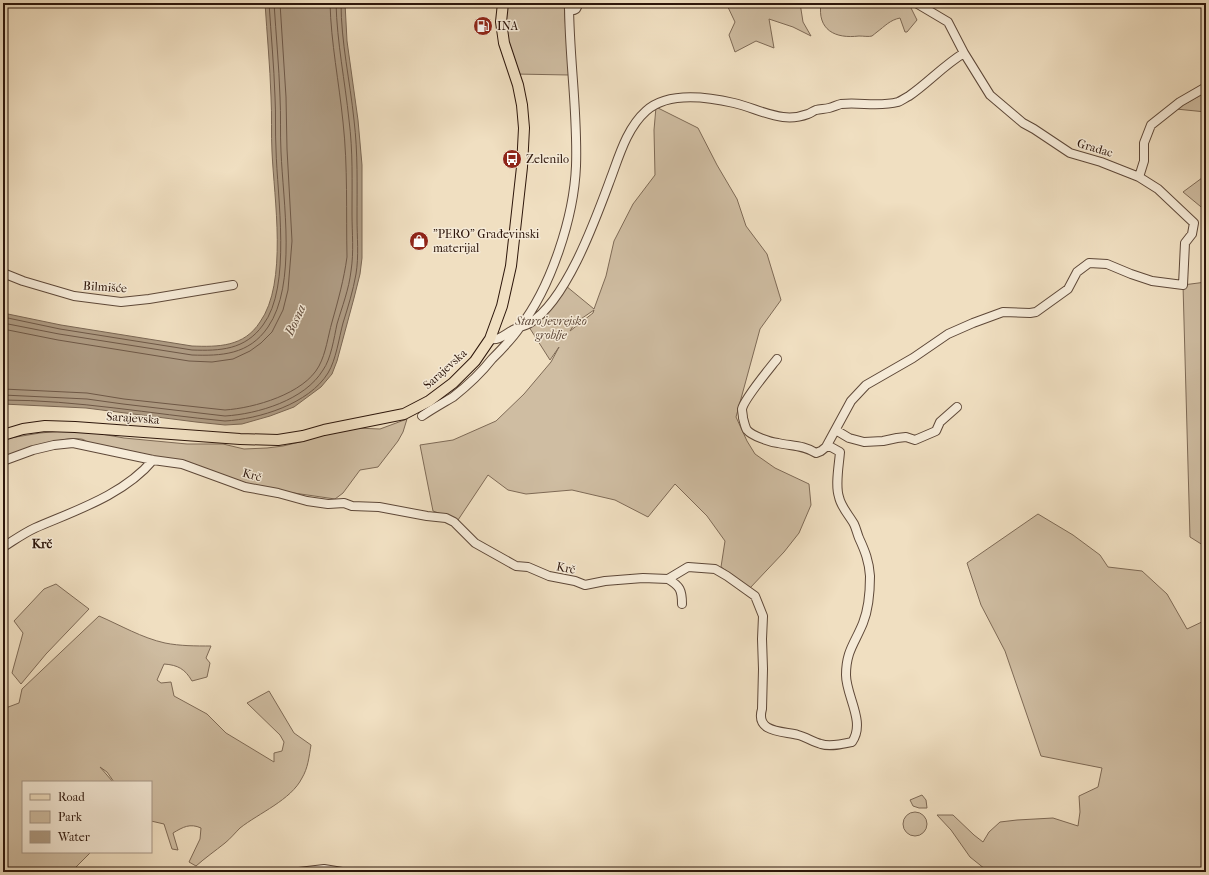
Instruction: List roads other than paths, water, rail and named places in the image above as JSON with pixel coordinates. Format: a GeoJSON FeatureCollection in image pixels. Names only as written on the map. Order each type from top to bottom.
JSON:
{"type":"FeatureCollection","features":[{"type":"Feature","properties":{"kind":"main road","name":"Sarajevska"},"geometry":{"type":"LineString","coordinates":[[3,435],[23,429],[44,426],[75,426],[240,439],[278,440],[404,414],[429,401],[453,383],[475,361],[490,339],[502,306],[511,266],[522,167],[524,128],[518,85],[504,43],[501,22],[503,3]]}},
{"type":"Feature","properties":{"kind":"main road","name":"Sarajevska"},"geometry":{"type":"LineString","coordinates":[[3,428],[23,429]]}},
{"type":"Feature","properties":{"kind":"street"},"geometry":{"type":"LineString","coordinates":[[569,6],[574,10],[579,3]]}},
{"type":"Feature","properties":{"kind":"street","name":"Gradac"},"geometry":{"type":"LineString","coordinates":[[835,432],[851,401],[866,385],[914,358],[948,334],[1003,312],[1036,312],[1068,289],[1077,272],[1089,263],[1107,264],[1152,281],[1183,285],[1185,243],[1192,234],[1194,223],[1158,189],[1139,176],[1101,162],[1070,153],[1023,123],[990,95],[964,53],[948,22],[916,3]]}},
{"type":"Feature","properties":{"kind":"street"},"geometry":{"type":"LineString","coordinates":[[422,416],[454,396],[480,373],[521,327],[539,297],[557,256],[568,222],[576,167],[576,112],[569,6]]}},
{"type":"Feature","properties":{"kind":"street"},"geometry":{"type":"LineString","coordinates":[[490,339],[494,340],[500,338],[514,329],[529,324],[537,318],[563,286],[587,239],[621,150],[639,119],[647,110],[655,105],[664,100],[693,97],[735,103],[782,117],[795,117],[840,104],[866,105],[899,102],[916,91],[955,58],[964,53]]}},
{"type":"Feature","properties":{"kind":"street"},"geometry":{"type":"LineString","coordinates":[[1139,176],[1144,161],[1144,143],[1151,125],[1180,102],[1206,87]]}},
{"type":"Feature","properties":{"kind":"street","name":"Bilmišće"},"geometry":{"type":"LineString","coordinates":[[3,273],[74,296],[121,302],[149,299],[233,285]]}},
{"type":"Feature","properties":{"kind":"street"},"geometry":{"type":"LineString","coordinates":[[777,359],[744,404],[742,410],[747,430],[758,437],[776,443],[799,446],[810,449],[816,453],[826,447],[835,432],[839,432],[848,438],[864,442],[883,441],[906,437],[915,440],[936,431],[940,422],[957,408]]}},
{"type":"Feature","properties":{"kind":"street","name":"Krč"},"geometry":{"type":"LineString","coordinates":[[3,461],[33,450],[54,445],[73,443],[153,460],[182,464],[245,487],[278,493],[308,501],[328,504],[344,503],[352,506],[379,507],[446,518],[454,522],[475,543],[516,566],[528,567],[549,576],[586,586],[605,581],[643,578],[668,579]]}},
{"type":"Feature","properties":{"kind":"street"},"geometry":{"type":"LineString","coordinates":[[682,604],[682,592],[676,584],[668,579],[688,567],[715,569],[755,596],[763,616],[762,709],[760,714],[764,725],[772,730],[798,735],[824,745],[840,745],[852,742],[856,736],[857,725],[846,677],[846,664],[851,646],[863,623],[869,601],[870,575],[867,555],[856,529],[839,498],[838,486],[840,452],[831,447],[826,447]]}},
{"type":"Feature","properties":{"kind":"street"},"geometry":{"type":"LineString","coordinates":[[3,547],[33,529],[115,492],[145,469],[153,460]]}},
{"type":"Feature","properties":{"kind":"street"},"geometry":{"type":"LineString","coordinates":[[299,872],[324,869],[342,872]]}},
{"type":"Feature","properties":{"kind":"water","name":"Bosna"},"geometry":{"type":"Polygon","coordinates":[[[265,3],[345,3],[347,41],[358,120],[362,165],[362,258],[354,298],[332,374],[321,387],[294,407],[242,424],[225,425],[86,408],[3,404],[3,313],[61,325],[192,346],[230,344],[246,336],[254,330],[260,322],[269,305],[277,263],[272,152],[271,85],[265,3]]]}},
{"type":"Feature","properties":{"kind":"place","name":"INA"},"geometry":{"type":"Point","coordinates":[483,26]}},
{"type":"Feature","properties":{"kind":"place","name":"Zelenilo"},"geometry":{"type":"Point","coordinates":[512,159]}},
{"type":"Feature","properties":{"kind":"place","name":"\"PERO\" Građevinski materijal"},"geometry":{"type":"Point","coordinates":[419,241]}},
{"type":"Feature","properties":{"kind":"district","name":"Krč"},"geometry":{"type":"Point","coordinates":[42,543]}},
{"type":"Feature","properties":{"kind":"park label","name":"Staro jevrejsko groblje"},"geometry":{"type":"Point","coordinates":[551,328]}}]}
